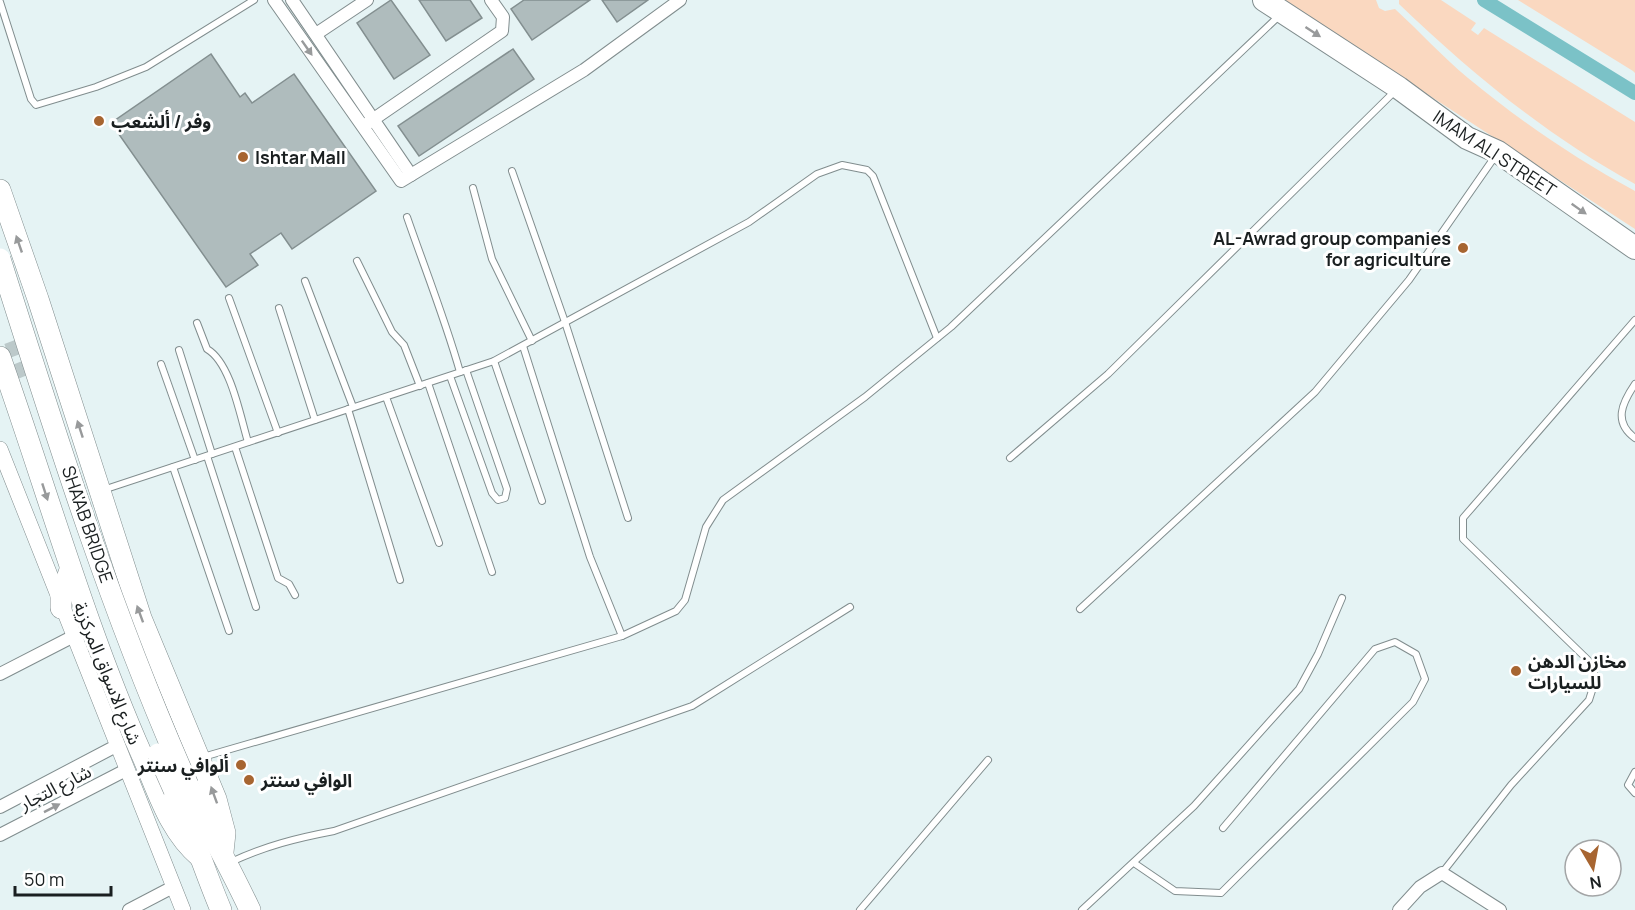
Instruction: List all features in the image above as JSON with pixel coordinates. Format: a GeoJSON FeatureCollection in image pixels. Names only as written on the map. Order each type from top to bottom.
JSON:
{"type":"FeatureCollection","features":[{"type":"Feature","properties":{"kind":"highway","name":"IMAM ALI STREET"},"geometry":{"type":"LineString","coordinates":[[1264,0],[1399,88],[1467,138],[1498,152],[1635,248]]}},
{"type":"Feature","properties":{"kind":"highway"},"geometry":{"type":"LineString","coordinates":[[0,190],[49,358],[100,491],[141,618],[200,758],[222,819],[226,858]]}},
{"type":"Feature","properties":{"kind":"highway","name":"SHA'AB BRIDGE"},"geometry":{"type":"LineString","coordinates":[[0,259],[135,660],[181,788]]}},
{"type":"Feature","properties":{"kind":"highway","name":"SHA'AB BRIDGE"},"geometry":{"type":"LineString","coordinates":[[0,304],[119,655],[181,788]]}},
{"type":"Feature","properties":{"kind":"highway"},"geometry":{"type":"LineString","coordinates":[[5,365],[70,570],[122,709],[173,826],[188,847],[200,857]]}},
{"type":"Feature","properties":{"kind":"highway"},"geometry":{"type":"LineString","coordinates":[[61,608],[61,595],[70,570]]}},
{"type":"Feature","properties":{"kind":"highway"},"geometry":{"type":"LineString","coordinates":[[181,788],[200,857],[221,910]]}},
{"type":"Feature","properties":{"kind":"highway"},"geometry":{"type":"LineString","coordinates":[[181,788],[226,858],[250,910]]}},
{"type":"Feature","properties":{"kind":"street"},"geometry":{"type":"LineString","coordinates":[[274,0],[400,180],[584,70],[680,0]]}},
{"type":"Feature","properties":{"kind":"street"},"geometry":{"type":"LineString","coordinates":[[292,0],[411,175]]}},
{"type":"Feature","properties":{"kind":"street"},"geometry":{"type":"LineString","coordinates":[[316,34],[367,0]]}},
{"type":"Feature","properties":{"kind":"street"},"geometry":{"type":"LineString","coordinates":[[362,127],[502,31],[503,17],[491,0]]}},
{"type":"Feature","properties":{"kind":"street","name":"شارع الاسواق المركزية"},"geometry":{"type":"LineString","coordinates":[[0,449],[72,637],[183,910]]}},
{"type":"Feature","properties":{"kind":"street"},"geometry":{"type":"LineString","coordinates":[[0,674],[72,637]]}},
{"type":"Feature","properties":{"kind":"street","name":"شارع التجار"},"geometry":{"type":"LineString","coordinates":[[0,807],[116,746]]}},
{"type":"Feature","properties":{"kind":"street","name":"شارع التجار"},"geometry":{"type":"LineString","coordinates":[[0,835],[126,770]]}},
{"type":"Feature","properties":{"kind":"street"},"geometry":{"type":"LineString","coordinates":[[1400,910],[1420,887],[1442,873],[1500,910]]}},
{"type":"Feature","properties":{"kind":"street"},"geometry":{"type":"LineString","coordinates":[[129,910],[173,887]]}},
{"type":"Feature","properties":{"kind":"lane"},"geometry":{"type":"LineString","coordinates":[[0,2],[36,105],[96,87],[146,67],[254,0]]}},
{"type":"Feature","properties":{"kind":"lane"},"geometry":{"type":"LineString","coordinates":[[200,758],[622,636],[676,611],[685,600],[706,527],[723,500],[865,397],[937,338],[1283,12]]}},
{"type":"Feature","properties":{"kind":"lane"},"geometry":{"type":"LineString","coordinates":[[1010,458],[1108,374],[1399,88]]}},
{"type":"Feature","properties":{"kind":"lane"},"geometry":{"type":"LineString","coordinates":[[1080,609],[1315,392],[1409,280],[1498,152]]}},
{"type":"Feature","properties":{"kind":"lane"},"geometry":{"type":"LineString","coordinates":[[100,491],[494,361],[749,222],[818,174],[842,165],[867,170],[873,176],[937,338]]}},
{"type":"Feature","properties":{"kind":"lane"},"geometry":{"type":"LineString","coordinates":[[512,171],[565,322],[628,518]]}},
{"type":"Feature","properties":{"kind":"lane"},"geometry":{"type":"LineString","coordinates":[[473,188],[492,259],[532,341]]}},
{"type":"Feature","properties":{"kind":"lane"},"geometry":{"type":"LineString","coordinates":[[407,217],[432,291],[442,308],[507,489],[505,498],[498,500],[492,493],[450,376]]}},
{"type":"Feature","properties":{"kind":"lane"},"geometry":{"type":"LineString","coordinates":[[357,261],[392,332],[404,345],[420,386]]}},
{"type":"Feature","properties":{"kind":"lane"},"geometry":{"type":"LineString","coordinates":[[305,281],[350,408],[400,580]]}},
{"type":"Feature","properties":{"kind":"lane"},"geometry":{"type":"LineString","coordinates":[[229,298],[278,433]]}},
{"type":"Feature","properties":{"kind":"lane"},"geometry":{"type":"LineString","coordinates":[[279,308],[315,420]]}},
{"type":"Feature","properties":{"kind":"lane"},"geometry":{"type":"LineString","coordinates":[[1442,873],[1510,785],[1589,700],[1596,678],[1588,660],[1463,539],[1463,518],[1635,320]]}},
{"type":"Feature","properties":{"kind":"lane"},"geometry":{"type":"LineString","coordinates":[[197,323],[207,349],[213,352],[226,371],[248,442]]}},
{"type":"Feature","properties":{"kind":"lane"},"geometry":{"type":"LineString","coordinates":[[523,346],[590,557],[622,636]]}},
{"type":"Feature","properties":{"kind":"lane"},"geometry":{"type":"LineString","coordinates":[[179,350],[256,607]]}},
{"type":"Feature","properties":{"kind":"lane"},"geometry":{"type":"LineString","coordinates":[[494,361],[543,501]]}},
{"type":"Feature","properties":{"kind":"lane"},"geometry":{"type":"LineString","coordinates":[[161,364],[195,460]]}},
{"type":"Feature","properties":{"kind":"lane"},"geometry":{"type":"LineString","coordinates":[[428,382],[492,572]]}},
{"type":"Feature","properties":{"kind":"lane"},"geometry":{"type":"LineString","coordinates":[[1635,384],[1621,410],[1624,428],[1635,438]]}},
{"type":"Feature","properties":{"kind":"lane"},"geometry":{"type":"LineString","coordinates":[[386,397],[439,543]]}},
{"type":"Feature","properties":{"kind":"lane"},"geometry":{"type":"LineString","coordinates":[[235,447],[278,578],[289,584],[295,595]]}},
{"type":"Feature","properties":{"kind":"lane"},"geometry":{"type":"LineString","coordinates":[[173,467],[230,631]]}},
{"type":"Feature","properties":{"kind":"lane"},"geometry":{"type":"LineString","coordinates":[[1082,910],[1194,806],[1299,689],[1318,654],[1342,598]]}},
{"type":"Feature","properties":{"kind":"lane"},"geometry":{"type":"LineString","coordinates":[[226,858],[294,837],[334,831],[692,706],[850,607]]}},
{"type":"Feature","properties":{"kind":"lane"},"geometry":{"type":"LineString","coordinates":[[1134,863],[1175,891],[1221,893],[1413,702],[1425,679],[1416,654],[1395,642],[1375,649],[1223,828]]}},
{"type":"Feature","properties":{"kind":"lane"},"geometry":{"type":"LineString","coordinates":[[860,910],[988,760]]}},
{"type":"Feature","properties":{"kind":"lane"},"geometry":{"type":"LineString","coordinates":[[1635,772],[1628,785],[1635,793]]}},
{"type":"Feature","properties":{"kind":"shaded area"},"geometry":{"type":"Polygon","coordinates":[[[1282,0],[1376,0],[1379,8],[1385,11],[1395,9],[1459,70],[1488,94],[1570,153],[1635,191],[1635,229],[1282,0]]]}},
{"type":"Feature","properties":{"kind":"shaded area"},"geometry":{"type":"Polygon","coordinates":[[[1399,0],[1441,0],[1476,23],[1471,30],[1478,35],[1484,28],[1635,122],[1635,184],[1571,145],[1511,102],[1426,30],[1399,4],[1399,0]]]}},
{"type":"Feature","properties":{"kind":"shaded area"},"geometry":{"type":"Polygon","coordinates":[[[1518,0],[1635,0],[1635,73],[1633,71],[1518,0]]]}},
{"type":"Feature","properties":{"kind":"building"},"geometry":{"type":"Polygon","coordinates":[[[391,0],[430,55],[394,79],[357,23],[391,0]]]}},
{"type":"Feature","properties":{"kind":"building"},"geometry":{"type":"Polygon","coordinates":[[[419,0],[470,0],[482,18],[446,41],[419,0]]]}},
{"type":"Feature","properties":{"kind":"building"},"geometry":{"type":"Polygon","coordinates":[[[524,0],[590,0],[532,40],[511,9],[524,0]]]}},
{"type":"Feature","properties":{"kind":"building"},"geometry":{"type":"Polygon","coordinates":[[[602,0],[648,0],[617,22],[602,0]]]}},
{"type":"Feature","properties":{"kind":"building"},"geometry":{"type":"Polygon","coordinates":[[[513,49],[534,79],[419,156],[398,126],[513,49]]]}},
{"type":"Feature","properties":{"kind":"building","name":"Ishtar Mall"},"geometry":{"type":"Polygon","coordinates":[[[211,54],[240,97],[245,93],[252,103],[294,74],[376,191],[292,249],[281,233],[250,254],[258,265],[226,287],[111,123],[211,54]]]}},
{"type":"Feature","properties":{"kind":"waterway"},"geometry":{"type":"LineString","coordinates":[[1484,0],[1635,93]]}},
{"type":"Feature","properties":{"kind":"tunnel"},"geometry":{"type":"LineString","coordinates":[[7,351],[36,340]]}},
{"type":"Feature","properties":{"kind":"tunnel"},"geometry":{"type":"LineString","coordinates":[[15,372],[42,361]]}},
{"type":"Feature","properties":{"kind":"place","name":"وفر / ألشعب"},"geometry":{"type":"Point","coordinates":[99,121]}},
{"type":"Feature","properties":{"kind":"place","name":"Ishtar Mall"},"geometry":{"type":"Point","coordinates":[243,157]}},
{"type":"Feature","properties":{"kind":"place","name":"AL-Awrad group companies for agriculture"},"geometry":{"type":"Point","coordinates":[1463,248]}},
{"type":"Feature","properties":{"kind":"place","name":"مخازن الدهن للسيارات"},"geometry":{"type":"Point","coordinates":[1516,671]}},
{"type":"Feature","properties":{"kind":"place","name":"ألوافي سنتر"},"geometry":{"type":"Point","coordinates":[241,765]}},
{"type":"Feature","properties":{"kind":"place","name":"الوافي سنتر"},"geometry":{"type":"Point","coordinates":[249,780]}}]}
